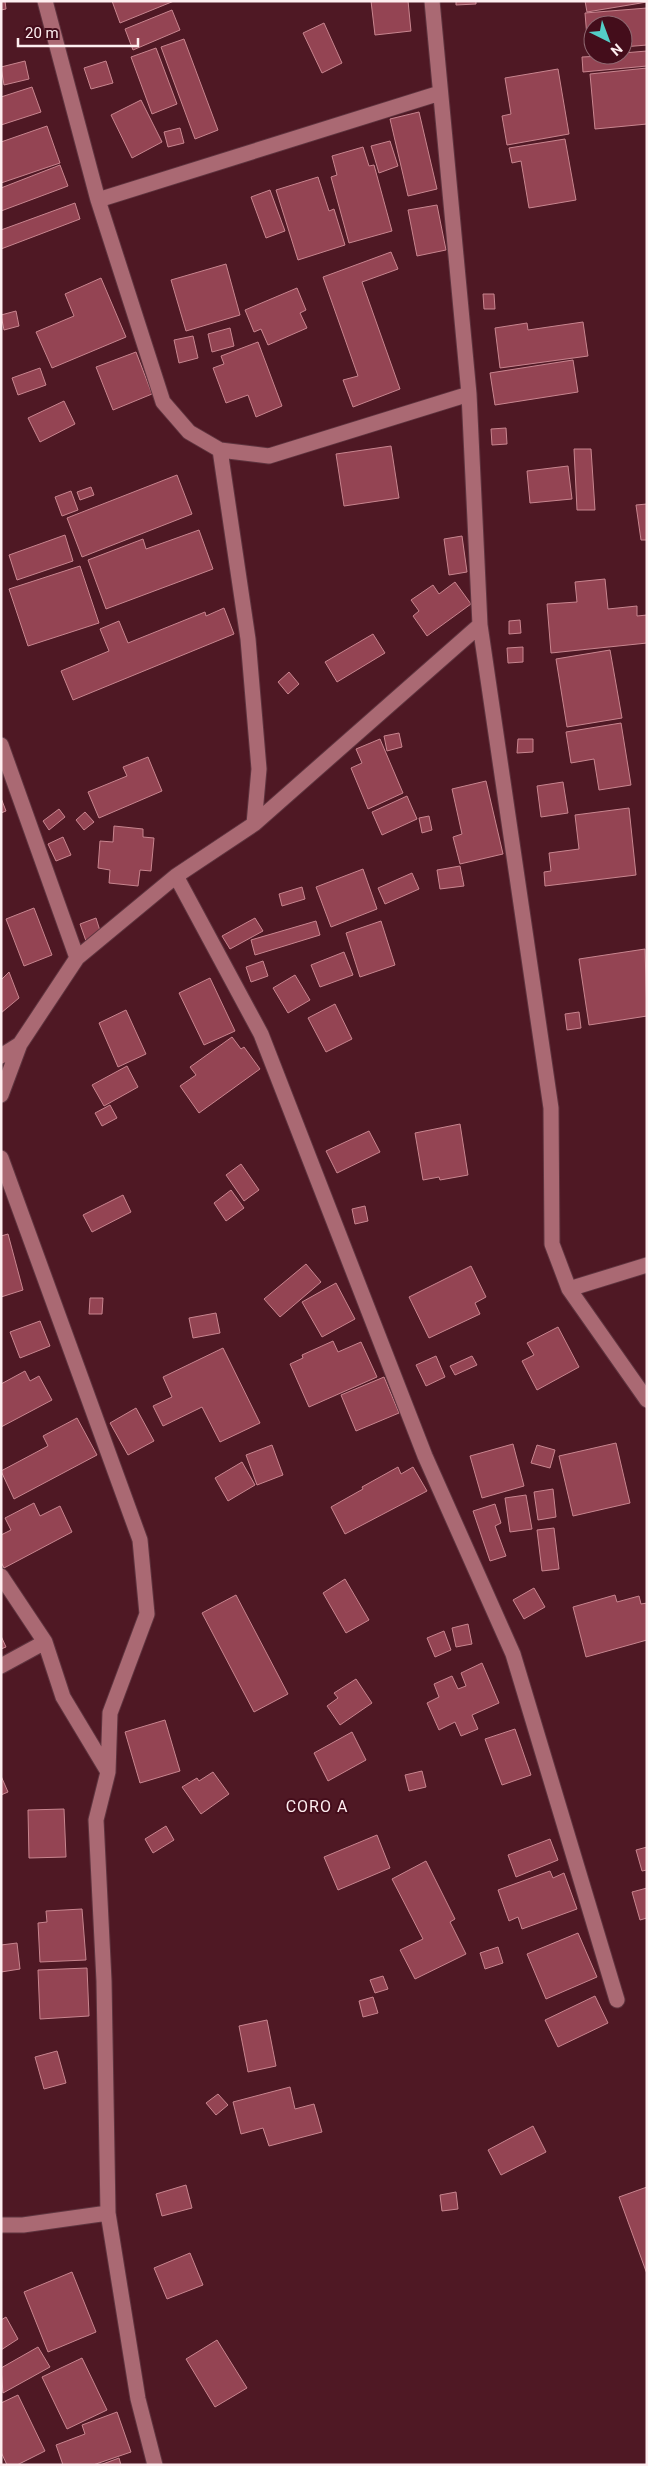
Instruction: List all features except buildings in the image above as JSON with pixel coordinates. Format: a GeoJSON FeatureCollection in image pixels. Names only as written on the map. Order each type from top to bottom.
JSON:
{"type":"FeatureCollection","features":[{"type":"Feature","properties":{"kind":"street"},"geometry":{"type":"LineString","coordinates":[[45,1],[98,200],[162,402],[189,432],[220,450],[269,456],[469,394]]}},
{"type":"Feature","properties":{"kind":"street"},"geometry":{"type":"LineString","coordinates":[[432,1],[469,394],[480,625],[551,1108],[552,1244],[569,1289],[647,1400]]}},
{"type":"Feature","properties":{"kind":"street"},"geometry":{"type":"LineString","coordinates":[[98,200],[440,92]]}},
{"type":"Feature","properties":{"kind":"street"},"geometry":{"type":"LineString","coordinates":[[220,450],[248,638],[259,768],[254,824]]}},
{"type":"Feature","properties":{"kind":"street"},"geometry":{"type":"LineString","coordinates":[[1,1095],[20,1044],[77,958],[176,876],[254,824],[480,625]]}},
{"type":"Feature","properties":{"kind":"street"},"geometry":{"type":"LineString","coordinates":[[1,745],[77,958]]}},
{"type":"Feature","properties":{"kind":"street"},"geometry":{"type":"LineString","coordinates":[[176,876],[261,1034],[425,1456],[513,1654],[617,2000]]}},
{"type":"Feature","properties":{"kind":"street"},"geometry":{"type":"LineString","coordinates":[[1,1056],[20,1044]]}},
{"type":"Feature","properties":{"kind":"street"},"geometry":{"type":"LineString","coordinates":[[1,1158],[140,1540],[147,1614],[110,1713],[108,1772],[96,1820],[104,1981],[108,2214],[138,2399],[155,2465]]}},
{"type":"Feature","properties":{"kind":"street"},"geometry":{"type":"LineString","coordinates":[[569,1289],[647,1265]]}},
{"type":"Feature","properties":{"kind":"street"},"geometry":{"type":"LineString","coordinates":[[1,1576],[45,1642],[63,1697],[108,1772]]}},
{"type":"Feature","properties":{"kind":"street"},"geometry":{"type":"LineString","coordinates":[[1,1666],[45,1642]]}},
{"type":"Feature","properties":{"kind":"street"},"geometry":{"type":"LineString","coordinates":[[1,2225],[23,2225],[108,2214]]}},
{"type":"Feature","properties":{"kind":"district","name":"CORO A"},"geometry":{"type":"Point","coordinates":[317,1806]}}]}
